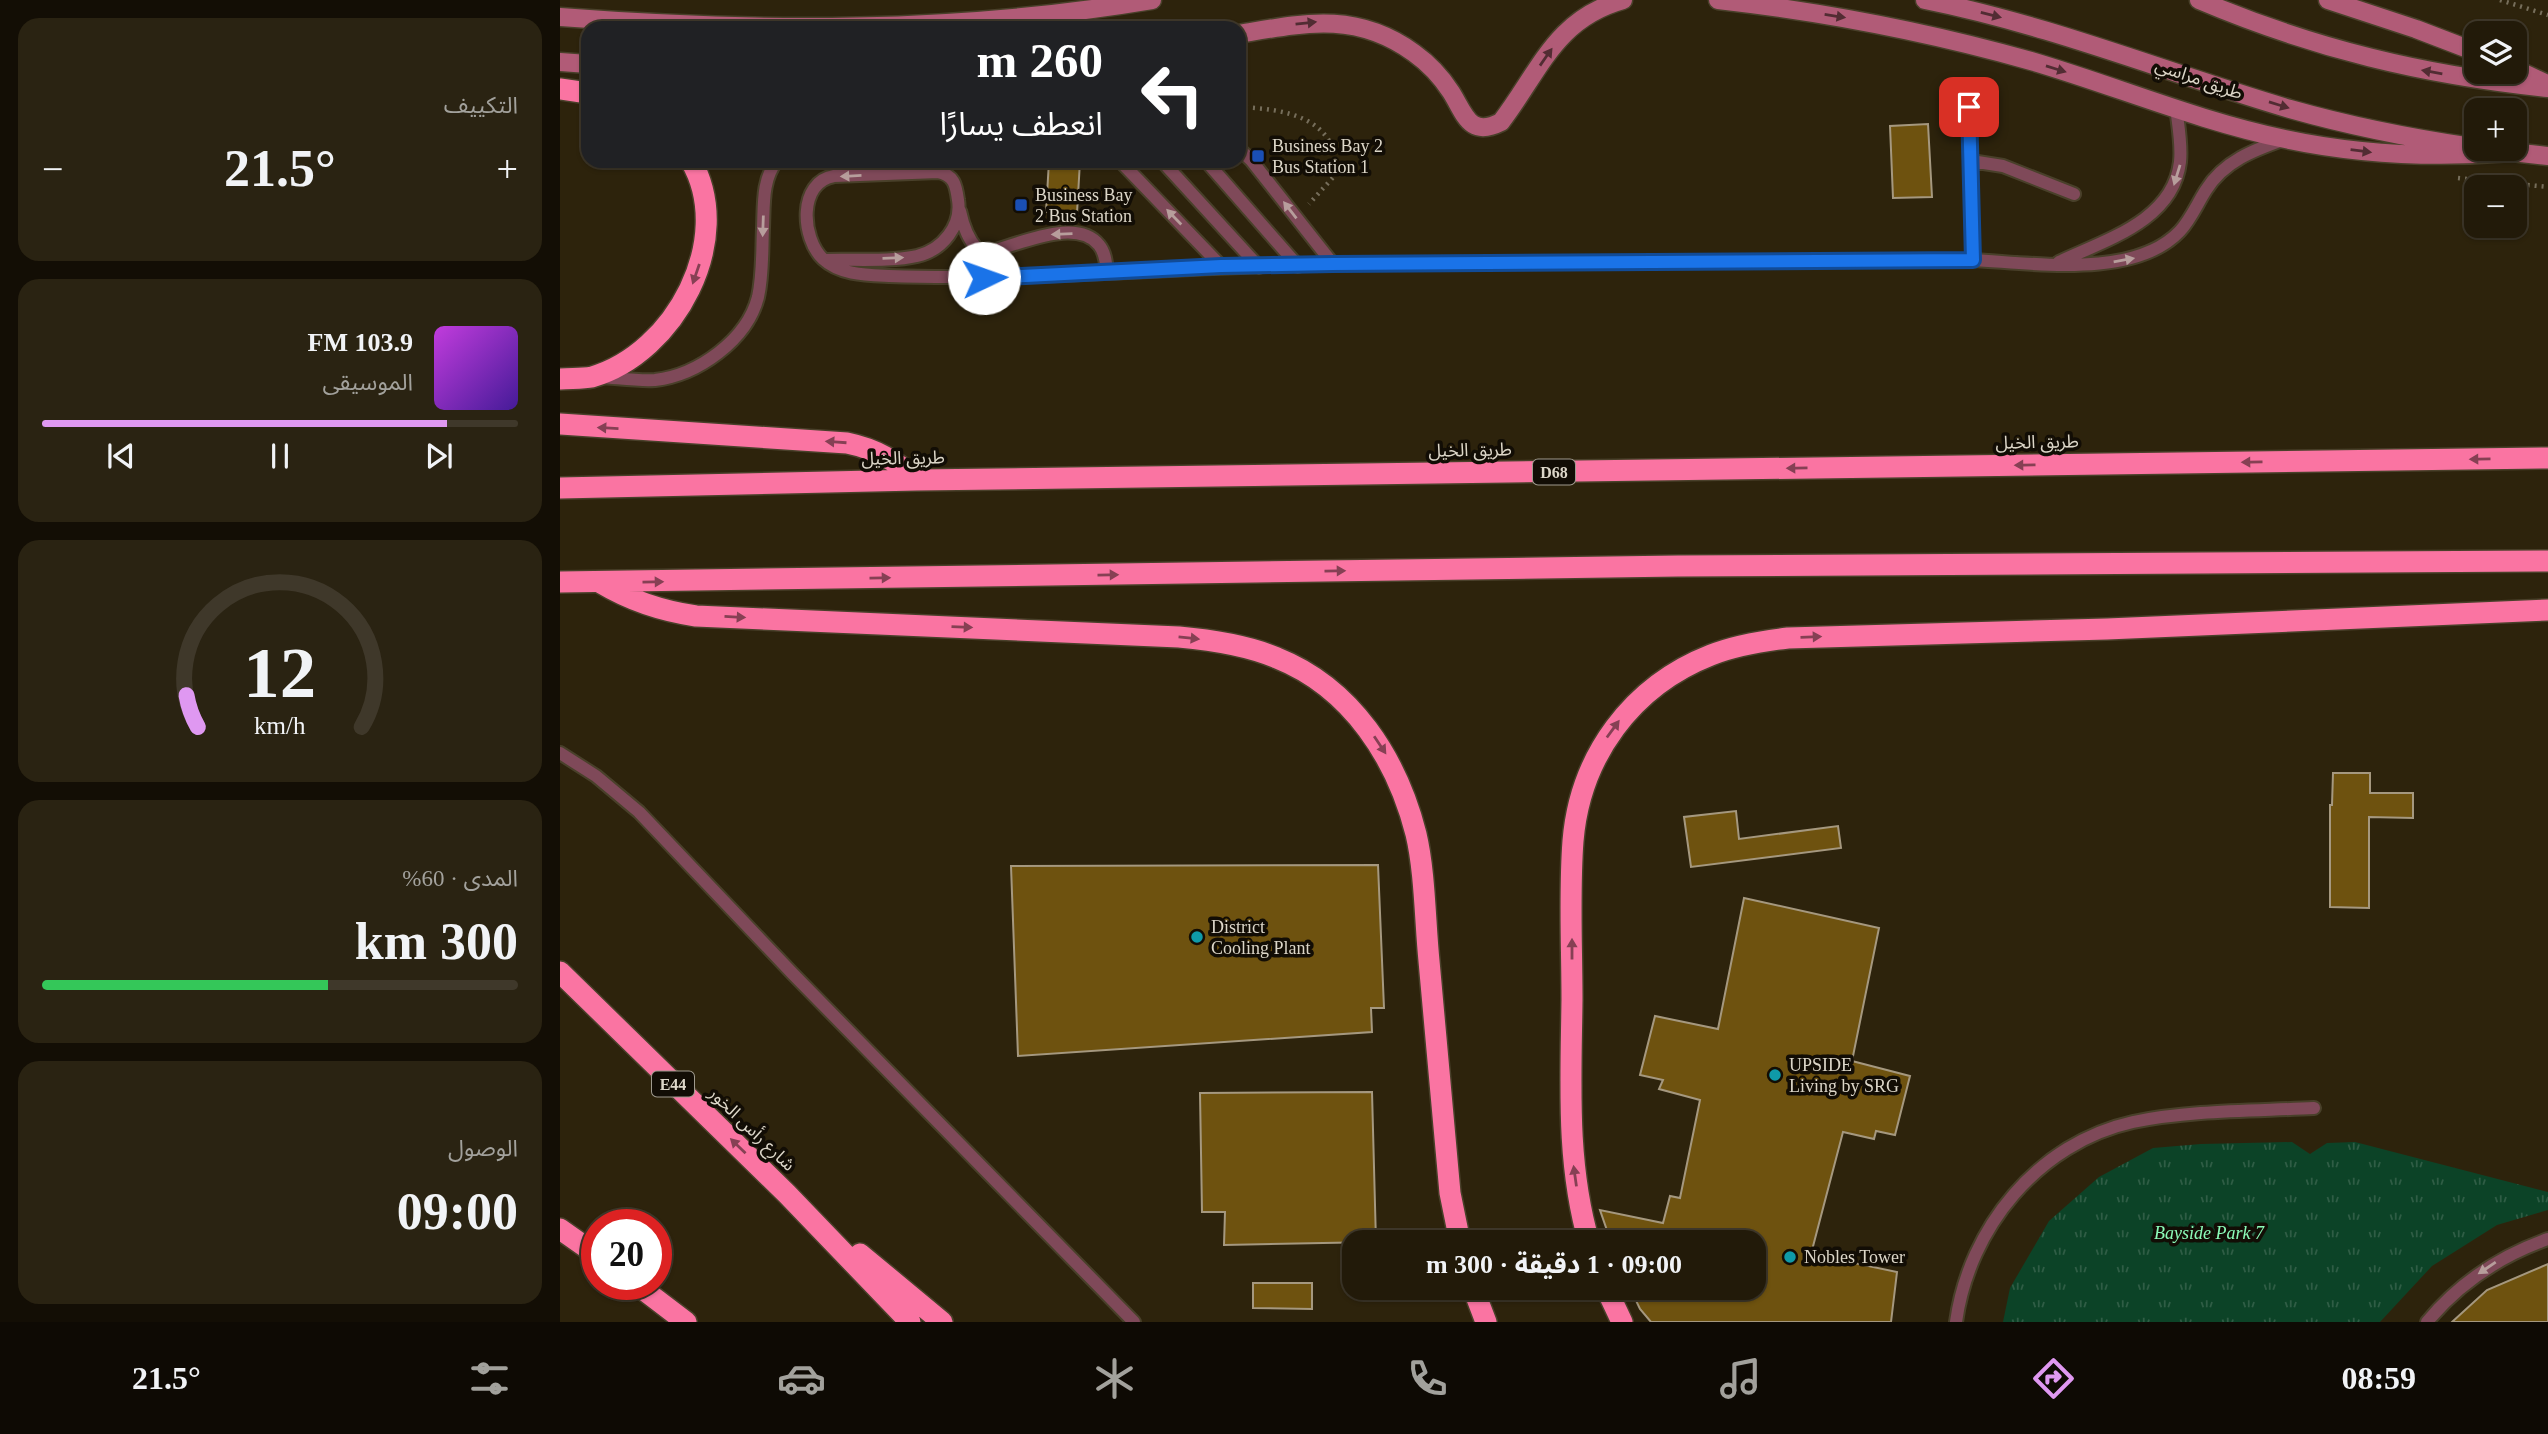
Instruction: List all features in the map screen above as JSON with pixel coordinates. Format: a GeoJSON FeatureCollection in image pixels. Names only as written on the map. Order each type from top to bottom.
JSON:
{"type":"FeatureCollection","features":[{"type":"Feature","properties":{"kind":"highway"},"geometry":{"type":"LineString","coordinates":[[560,89],[581,92]]}},
{"type":"Feature","properties":{"kind":"highway"},"geometry":{"type":"LineString","coordinates":[[560,379],[591,377],[617,365],[644,347],[669,324],[688,296],[699,266],[706,233],[705,200],[695,168]]}},
{"type":"Feature","properties":{"kind":"highway"},"geometry":{"type":"LineString","coordinates":[[560,424],[848,443],[867,447],[886,456],[917,480]]}},
{"type":"Feature","properties":{"kind":"highway","name":"طريق الخيل"},"geometry":{"type":"LineString","coordinates":[[560,488],[917,480],[2548,458]]}},
{"type":"Feature","properties":{"kind":"highway"},"geometry":{"type":"LineString","coordinates":[[560,582],[1678,566],[2548,561]]}},
{"type":"Feature","properties":{"kind":"highway"},"geometry":{"type":"LineString","coordinates":[[600,582],[637,602],[696,616],[1179,636],[1278,658],[1323,685],[1344,701],[1368,727],[1388,758],[1416,836],[1450,1193],[1458,1230]]}},
{"type":"Feature","properties":{"kind":"highway"},"geometry":{"type":"LineString","coordinates":[[1587,1230],[1578,1197],[1572,1142],[1573,842],[1584,787],[1605,740],[1638,700],[1664,679],[1711,655],[1737,646],[1788,638],[2107,629],[2548,610]]}},
{"type":"Feature","properties":{"kind":"highway","name":"شارع رأس الخور"},"geometry":{"type":"LineString","coordinates":[[560,972],[787,1194],[910,1322]]}},
{"type":"Feature","properties":{"kind":"highway"},"geometry":{"type":"LineString","coordinates":[[787,1194],[942,1322]]}},
{"type":"Feature","properties":{"kind":"highway"},"geometry":{"type":"LineString","coordinates":[[560,1229],[581,1244]]}},
{"type":"Feature","properties":{"kind":"highway"},"geometry":{"type":"LineString","coordinates":[[657,1300],[686,1322]]}},
{"type":"Feature","properties":{"kind":"highway"},"geometry":{"type":"LineString","coordinates":[[1478,1300],[1486,1322]]}},
{"type":"Feature","properties":{"kind":"highway"},"geometry":{"type":"LineString","coordinates":[[1612,1300],[1622,1322]]}},
{"type":"Feature","properties":{"kind":"street"},"geometry":{"type":"LineString","coordinates":[[983,21],[1152,0]]}},
{"type":"Feature","properties":{"kind":"street"},"geometry":{"type":"LineString","coordinates":[[1246,33],[1325,22],[1374,30],[1397,41],[1426,63],[1450,92],[1469,123],[1491,127],[1501,122],[1559,39],[1574,24],[1591,12],[1623,0]]}},
{"type":"Feature","properties":{"kind":"street"},"geometry":{"type":"LineString","coordinates":[[1718,0],[1844,18],[1921,33],[2032,62],[2228,124],[2285,139],[2390,154],[2464,155]]}},
{"type":"Feature","properties":{"kind":"street","name":"طريق مراسي"},"geometry":{"type":"LineString","coordinates":[[1925,0],[2066,36],[2324,118],[2400,136],[2464,145]]}},
{"type":"Feature","properties":{"kind":"street"},"geometry":{"type":"LineString","coordinates":[[2199,0],[2292,36],[2357,56],[2463,78],[2548,86]]}},
{"type":"Feature","properties":{"kind":"street"},"geometry":{"type":"LineString","coordinates":[[2328,0],[2464,47]]}},
{"type":"Feature","properties":{"kind":"street"},"geometry":{"type":"LineString","coordinates":[[560,17],[619,21]]}},
{"type":"Feature","properties":{"kind":"street"},"geometry":{"type":"LineString","coordinates":[[560,62],[581,64]]}},
{"type":"Feature","properties":{"kind":"street"},"geometry":{"type":"LineString","coordinates":[[2527,75],[2548,86]]}},
{"type":"Feature","properties":{"kind":"street"},"geometry":{"type":"LineString","coordinates":[[2527,154],[2548,156]]}},
{"type":"Feature","properties":{"kind":"lane"},"geometry":{"type":"LineString","coordinates":[[1969,107],[1973,260]]}},
{"type":"Feature","properties":{"kind":"lane"},"geometry":{"type":"LineString","coordinates":[[2056,264],[2126,231],[2165,200],[2172,190],[2180,163],[2176,107]]}},
{"type":"Feature","properties":{"kind":"lane"},"geometry":{"type":"LineString","coordinates":[[1020,276],[982,254],[967,237],[955,183],[945,173],[827,177],[814,187],[808,202],[811,238],[825,260],[844,270],[869,275],[967,278],[1020,276],[1221,266],[1333,264],[1973,260],[2056,264],[2127,261],[2156,250],[2181,231],[2207,188],[2228,165],[2255,150],[2285,139]]}},
{"type":"Feature","properties":{"kind":"lane"},"geometry":{"type":"LineString","coordinates":[[1246,155],[1333,264]]}},
{"type":"Feature","properties":{"kind":"lane"},"geometry":{"type":"LineString","coordinates":[[1971,161],[2003,166],[2074,194]]}},
{"type":"Feature","properties":{"kind":"lane"},"geometry":{"type":"LineString","coordinates":[[591,377],[654,380],[673,376],[691,369],[740,333],[751,316],[758,297],[764,193],[772,168]]}},
{"type":"Feature","properties":{"kind":"lane"},"geometry":{"type":"LineString","coordinates":[[1127,168],[1221,266]]}},
{"type":"Feature","properties":{"kind":"lane"},"geometry":{"type":"LineString","coordinates":[[1168,168],[1259,267]]}},
{"type":"Feature","properties":{"kind":"lane"},"geometry":{"type":"LineString","coordinates":[[1212,168],[1298,266]]}},
{"type":"Feature","properties":{"kind":"lane"},"geometry":{"type":"LineString","coordinates":[[825,260],[918,256],[945,239],[960,211]]}},
{"type":"Feature","properties":{"kind":"lane"},"geometry":{"type":"LineString","coordinates":[[982,254],[1038,236],[1083,235],[1098,243],[1107,271]]}},
{"type":"Feature","properties":{"kind":"lane"},"geometry":{"type":"LineString","coordinates":[[560,753],[596,776],[639,812],[811,993],[1134,1322]]}},
{"type":"Feature","properties":{"kind":"lane"},"geometry":{"type":"LineString","coordinates":[[1956,1322],[1972,1260],[2003,1206],[2047,1163],[2073,1146],[2110,1129],[2160,1117],[2314,1108]]}},
{"type":"Feature","properties":{"kind":"lane"},"geometry":{"type":"LineString","coordinates":[[2427,1322],[2466,1282],[2494,1263],[2548,1239]]}},
{"type":"Feature","properties":{"kind":"path"},"geometry":{"type":"LineString","coordinates":[[2500,0],[2548,15]]}},
{"type":"Feature","properties":{"kind":"path"},"geometry":{"type":"LineString","coordinates":[[1246,107],[1306,120],[1318,128],[1333,145],[1337,173],[1309,204]]}},
{"type":"Feature","properties":{"kind":"green space","name":"Bayside Park 7"},"geometry":{"type":"Polygon","coordinates":[[[2292,1142],[2310,1154],[2327,1143],[2355,1142],[2548,1192],[2548,1210],[2497,1225],[2432,1266],[2380,1322],[2003,1322],[2010,1288],[2049,1221],[2099,1177],[2153,1148],[2292,1142]]]}},
{"type":"Feature","properties":{"kind":"building"},"geometry":{"type":"Polygon","coordinates":[[[1928,124],[1932,197],[1893,198],[1890,126],[1928,124]]]}},
{"type":"Feature","properties":{"kind":"building"},"geometry":{"type":"Polygon","coordinates":[[[1049,168],[1080,168],[1077,213],[1046,212],[1049,168]]]}},
{"type":"Feature","properties":{"kind":"building"},"geometry":{"type":"Polygon","coordinates":[[[2333,773],[2370,773],[2370,793],[2413,793],[2413,818],[2369,817],[2369,908],[2330,907],[2330,805],[2333,773]]]}},
{"type":"Feature","properties":{"kind":"building"},"geometry":{"type":"Polygon","coordinates":[[[1736,811],[1739,839],[1838,826],[1841,848],[1691,867],[1684,817],[1736,811]]]}},
{"type":"Feature","properties":{"kind":"building","name":"District Cooling Plant"},"geometry":{"type":"Polygon","coordinates":[[[1378,865],[1384,1008],[1371,1008],[1372,1032],[1018,1056],[1011,866],[1378,865]]]}},
{"type":"Feature","properties":{"kind":"building","name":"UPSIDE Living by SRG"},"geometry":{"type":"Polygon","coordinates":[[[1744,898],[1879,928],[1852,1061],[1910,1076],[1895,1135],[1876,1131],[1874,1139],[1843,1132],[1811,1254],[1897,1272],[1891,1322],[1651,1322],[1640,1309],[1636,1300],[1766,1300],[1766,1230],[1607,1230],[1600,1210],[1663,1223],[1670,1196],[1680,1198],[1700,1100],[1659,1089],[1663,1080],[1640,1075],[1655,1016],[1718,1029],[1744,898]]]}},
{"type":"Feature","properties":{"kind":"building"},"geometry":{"type":"Polygon","coordinates":[[[1372,1092],[1376,1230],[1342,1230],[1342,1243],[1224,1245],[1225,1212],[1202,1212],[1200,1093],[1372,1092]]]}},
{"type":"Feature","properties":{"kind":"building"},"geometry":{"type":"Polygon","coordinates":[[[2548,1264],[2548,1322],[2452,1322],[2487,1290],[2548,1264]]]}},
{"type":"Feature","properties":{"kind":"building"},"geometry":{"type":"Polygon","coordinates":[[[1253,1283],[1312,1283],[1312,1309],[1253,1308],[1253,1283]]]}},
{"type":"Feature","properties":{"kind":"place","name":"Business Bay 2 Bus Station 1"},"geometry":{"type":"Point","coordinates":[1258,156]}},
{"type":"Feature","properties":{"kind":"place","name":"Business Bay 2 Bus Station"},"geometry":{"type":"Point","coordinates":[1021,205]}},
{"type":"Feature","properties":{"kind":"place","name":"District Cooling Plant"},"geometry":{"type":"Point","coordinates":[1197,937]}},
{"type":"Feature","properties":{"kind":"place","name":"UPSIDE Living by SRG"},"geometry":{"type":"Point","coordinates":[1775,1075]}},
{"type":"Feature","properties":{"kind":"place","name":"Nobles Tower"},"geometry":{"type":"Point","coordinates":[1790,1257]}},
{"type":"Feature","properties":{"kind":"route"},"geometry":{"type":"LineString","coordinates":[[984,278],[1221,266],[1973,260],[1969,107]]}}]}
